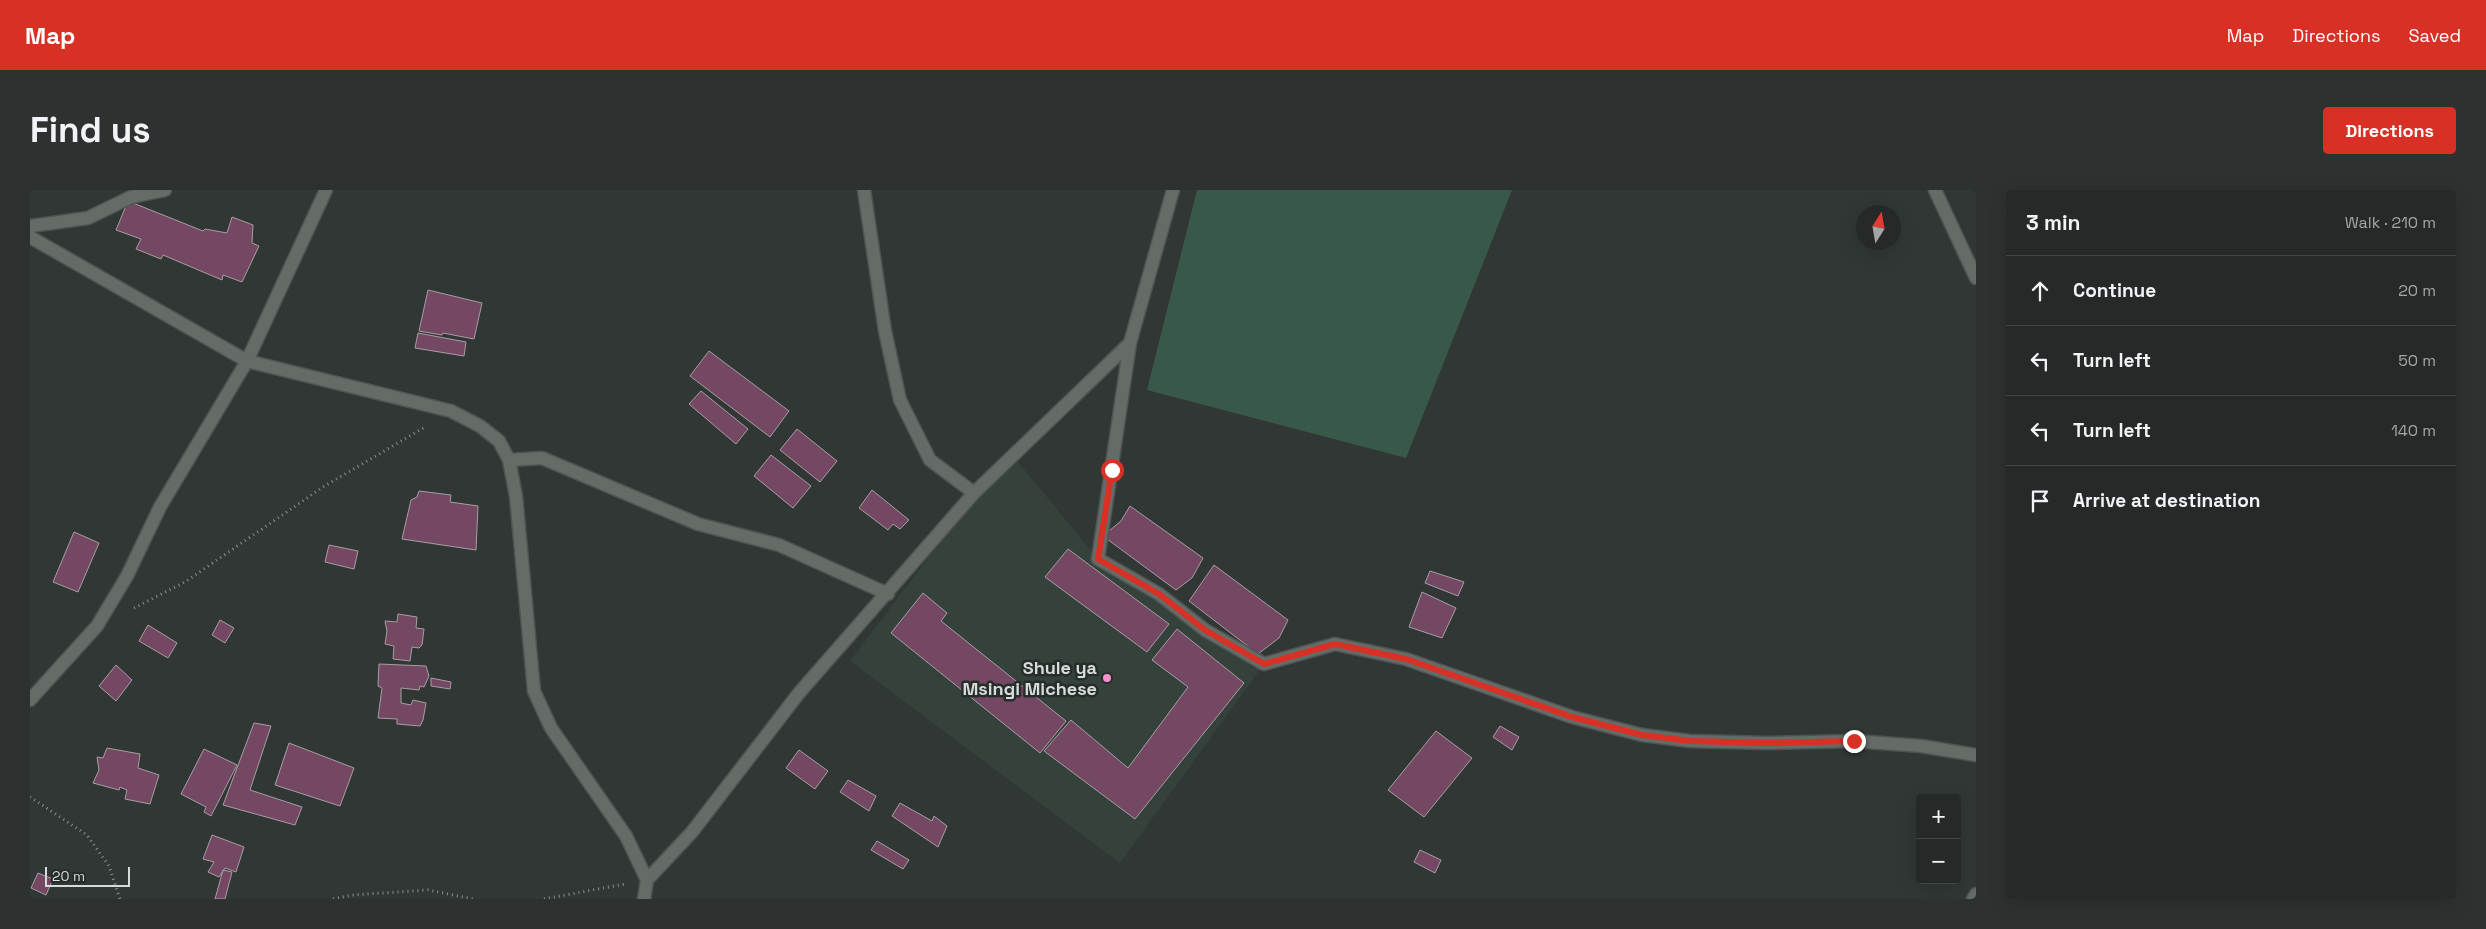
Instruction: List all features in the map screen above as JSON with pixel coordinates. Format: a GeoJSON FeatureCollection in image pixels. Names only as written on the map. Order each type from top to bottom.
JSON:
{"type":"FeatureCollection","features":[{"type":"Feature","properties":{"kind":"street"},"geometry":{"type":"LineString","coordinates":[[30,226],[88,218],[131,197],[165,190]]}},
{"type":"Feature","properties":{"kind":"street"},"geometry":{"type":"LineString","coordinates":[[30,700],[97,626],[127,576],[160,507],[247,361],[326,190]]}},
{"type":"Feature","properties":{"kind":"street"},"geometry":{"type":"LineString","coordinates":[[864,190],[885,330],[900,400],[930,460],[974,493]]}},
{"type":"Feature","properties":{"kind":"street"},"geometry":{"type":"LineString","coordinates":[[1173,190],[1130,344],[1098,559],[1159,594],[1205,630],[1264,664],[1335,644],[1406,659],[1572,717],[1642,735],[1690,741],[1766,743],[1854,741],[1921,746],[1976,755]]}},
{"type":"Feature","properties":{"kind":"street"},"geometry":{"type":"LineString","coordinates":[[1935,190],[1976,278]]}},
{"type":"Feature","properties":{"kind":"street"},"geometry":{"type":"LineString","coordinates":[[30,238],[247,361],[451,411],[480,426],[499,441],[509,460],[516,496],[534,691],[552,728],[626,836],[647,880]]}},
{"type":"Feature","properties":{"kind":"street"},"geometry":{"type":"LineString","coordinates":[[644,899],[647,880],[692,832],[800,693],[974,493],[1130,344]]}},
{"type":"Feature","properties":{"kind":"street"},"geometry":{"type":"LineString","coordinates":[[509,460],[542,458],[698,524],[779,545],[888,594]]}},
{"type":"Feature","properties":{"kind":"street"},"geometry":{"type":"LineString","coordinates":[[1973,899],[1976,894]]}},
{"type":"Feature","properties":{"kind":"path"},"geometry":{"type":"LineString","coordinates":[[132,608],[185,582],[322,486],[451,411]]}},
{"type":"Feature","properties":{"kind":"path"},"geometry":{"type":"LineString","coordinates":[[30,797],[87,835],[109,866],[120,899]]}},
{"type":"Feature","properties":{"kind":"path"},"geometry":{"type":"LineString","coordinates":[[544,899],[647,880]]}},
{"type":"Feature","properties":{"kind":"path"},"geometry":{"type":"LineString","coordinates":[[334,899],[352,895],[428,890],[472,899]]}},
{"type":"Feature","properties":{"kind":"shaded area"},"geometry":{"type":"Polygon","coordinates":[[[1009,451],[1098,559],[1264,664],[1120,863],[850,661],[1009,451]]]}},
{"type":"Feature","properties":{"kind":"green space"},"geometry":{"type":"Polygon","coordinates":[[[1197,190],[1512,190],[1406,458],[1147,390],[1197,190]]]}},
{"type":"Feature","properties":{"kind":"building"},"geometry":{"type":"Polygon","coordinates":[[[128,201],[203,231],[205,229],[227,233],[232,217],[253,225],[252,243],[259,246],[242,282],[223,275],[222,280],[163,255],[161,259],[136,249],[141,239],[116,230],[128,201]]]}},
{"type":"Feature","properties":{"kind":"building"},"geometry":{"type":"Polygon","coordinates":[[[428,290],[482,303],[474,339],[419,331],[428,290]]]}},
{"type":"Feature","properties":{"kind":"building"},"geometry":{"type":"Polygon","coordinates":[[[418,333],[466,342],[464,356],[415,348],[418,333]]]}},
{"type":"Feature","properties":{"kind":"building"},"geometry":{"type":"Polygon","coordinates":[[[709,351],[789,411],[770,437],[690,376],[709,351]]]}},
{"type":"Feature","properties":{"kind":"building"},"geometry":{"type":"Polygon","coordinates":[[[701,391],[748,429],[736,444],[689,404],[701,391]]]}},
{"type":"Feature","properties":{"kind":"building"},"geometry":{"type":"Polygon","coordinates":[[[797,429],[837,461],[820,482],[780,450],[797,429]]]}},
{"type":"Feature","properties":{"kind":"building"},"geometry":{"type":"Polygon","coordinates":[[[771,455],[811,486],[793,508],[754,476],[771,455]]]}},
{"type":"Feature","properties":{"kind":"building"},"geometry":{"type":"Polygon","coordinates":[[[872,490],[909,520],[900,529],[893,524],[888,530],[859,508],[872,490]]]}},
{"type":"Feature","properties":{"kind":"building"},"geometry":{"type":"Polygon","coordinates":[[[419,491],[451,495],[450,502],[478,506],[476,550],[402,539],[411,500],[417,497],[419,491]]]}},
{"type":"Feature","properties":{"kind":"building"},"geometry":{"type":"Polygon","coordinates":[[[1130,506],[1203,558],[1192,578],[1176,590],[1103,536],[1121,521],[1130,506]]]}},
{"type":"Feature","properties":{"kind":"building"},"geometry":{"type":"Polygon","coordinates":[[[74,532],[99,543],[78,592],[53,582],[74,532]]]}},
{"type":"Feature","properties":{"kind":"building"},"geometry":{"type":"Polygon","coordinates":[[[329,545],[358,551],[354,569],[325,562],[329,545]]]}},
{"type":"Feature","properties":{"kind":"building"},"geometry":{"type":"Polygon","coordinates":[[[1068,549],[1169,624],[1147,652],[1045,577],[1068,549]]]}},
{"type":"Feature","properties":{"kind":"building"},"geometry":{"type":"Polygon","coordinates":[[[1214,565],[1288,620],[1279,638],[1258,654],[1189,601],[1214,565]]]}},
{"type":"Feature","properties":{"kind":"building"},"geometry":{"type":"Polygon","coordinates":[[[1430,571],[1464,582],[1458,596],[1425,583],[1430,571]]]}},
{"type":"Feature","properties":{"kind":"building"},"geometry":{"type":"Polygon","coordinates":[[[1422,592],[1456,608],[1442,638],[1409,627],[1422,592]]]}},
{"type":"Feature","properties":{"kind":"building"},"geometry":{"type":"Polygon","coordinates":[[[923,593],[947,613],[941,621],[1066,721],[1040,753],[891,633],[923,593]]]}},
{"type":"Feature","properties":{"kind":"building"},"geometry":{"type":"Polygon","coordinates":[[[398,614],[417,617],[416,628],[424,629],[422,645],[419,648],[412,647],[410,661],[393,659],[394,646],[385,644],[387,631],[385,621],[397,622],[398,614]]]}},
{"type":"Feature","properties":{"kind":"building"},"geometry":{"type":"Polygon","coordinates":[[[220,620],[234,628],[225,643],[212,635],[220,620]]]}},
{"type":"Feature","properties":{"kind":"building"},"geometry":{"type":"Polygon","coordinates":[[[148,625],[177,643],[168,658],[139,641],[148,625]]]}},
{"type":"Feature","properties":{"kind":"building"},"geometry":{"type":"Polygon","coordinates":[[[1177,629],[1244,683],[1135,819],[1044,751],[1071,720],[1128,768],[1188,687],[1152,660],[1177,629]]]}},
{"type":"Feature","properties":{"kind":"building"},"geometry":{"type":"Polygon","coordinates":[[[379,664],[426,666],[429,676],[424,687],[420,686],[419,690],[401,688],[401,703],[411,705],[413,700],[426,703],[420,726],[397,724],[397,719],[378,718],[382,688],[378,686],[379,664]]]}},
{"type":"Feature","properties":{"kind":"building"},"geometry":{"type":"Polygon","coordinates":[[[116,665],[132,680],[116,701],[99,686],[116,665]]]}},
{"type":"Feature","properties":{"kind":"building"},"geometry":{"type":"Polygon","coordinates":[[[431,678],[451,682],[450,689],[431,686],[431,678]]]}},
{"type":"Feature","properties":{"kind":"building"},"geometry":{"type":"Polygon","coordinates":[[[254,723],[271,726],[250,790],[302,807],[295,825],[223,805],[254,723]]]}},
{"type":"Feature","properties":{"kind":"building"},"geometry":{"type":"Polygon","coordinates":[[[1500,726],[1519,737],[1512,750],[1493,737],[1500,726]]]}},
{"type":"Feature","properties":{"kind":"building"},"geometry":{"type":"Polygon","coordinates":[[[1436,731],[1472,758],[1424,817],[1388,790],[1436,731]]]}},
{"type":"Feature","properties":{"kind":"building"},"geometry":{"type":"Polygon","coordinates":[[[289,743],[354,768],[340,806],[275,785],[289,743]]]}},
{"type":"Feature","properties":{"kind":"building"},"geometry":{"type":"Polygon","coordinates":[[[107,748],[140,754],[138,768],[159,775],[150,804],[125,799],[127,790],[120,787],[119,790],[93,783],[99,770],[97,757],[103,758],[107,748]]]}},
{"type":"Feature","properties":{"kind":"building"},"geometry":{"type":"Polygon","coordinates":[[[204,749],[237,765],[211,816],[204,812],[206,807],[181,794],[204,749]]]}},
{"type":"Feature","properties":{"kind":"building"},"geometry":{"type":"Polygon","coordinates":[[[799,750],[828,771],[815,789],[786,768],[799,750]]]}},
{"type":"Feature","properties":{"kind":"building"},"geometry":{"type":"Polygon","coordinates":[[[848,780],[876,796],[869,811],[840,792],[848,780]]]}},
{"type":"Feature","properties":{"kind":"building"},"geometry":{"type":"Polygon","coordinates":[[[900,803],[932,821],[934,816],[947,826],[938,847],[892,816],[900,803]]]}},
{"type":"Feature","properties":{"kind":"building"},"geometry":{"type":"Polygon","coordinates":[[[212,835],[244,847],[236,872],[225,868],[219,877],[208,872],[214,862],[203,859],[212,835]]]}},
{"type":"Feature","properties":{"kind":"building"},"geometry":{"type":"Polygon","coordinates":[[[877,841],[909,860],[903,869],[871,850],[877,841]]]}},
{"type":"Feature","properties":{"kind":"building"},"geometry":{"type":"Polygon","coordinates":[[[1420,850],[1441,860],[1435,873],[1414,862],[1420,850]]]}},
{"type":"Feature","properties":{"kind":"building"},"geometry":{"type":"Polygon","coordinates":[[[223,870],[232,872],[225,899],[215,899],[223,870]]]}},
{"type":"Feature","properties":{"kind":"building"},"geometry":{"type":"Polygon","coordinates":[[[38,873],[53,879],[46,895],[31,888],[38,873]]]}},
{"type":"Feature","properties":{"kind":"place","name":"Shule ya Msingi Michese"},"geometry":{"type":"Point","coordinates":[1107,678]}},
{"type":"Feature","properties":{"kind":"route"},"geometry":{"type":"LineString","coordinates":[[1112,470],[1098,559],[1159,594],[1205,630],[1264,664],[1335,644],[1406,659],[1572,717],[1642,735],[1690,741],[1766,743],[1854,741]]}}]}
